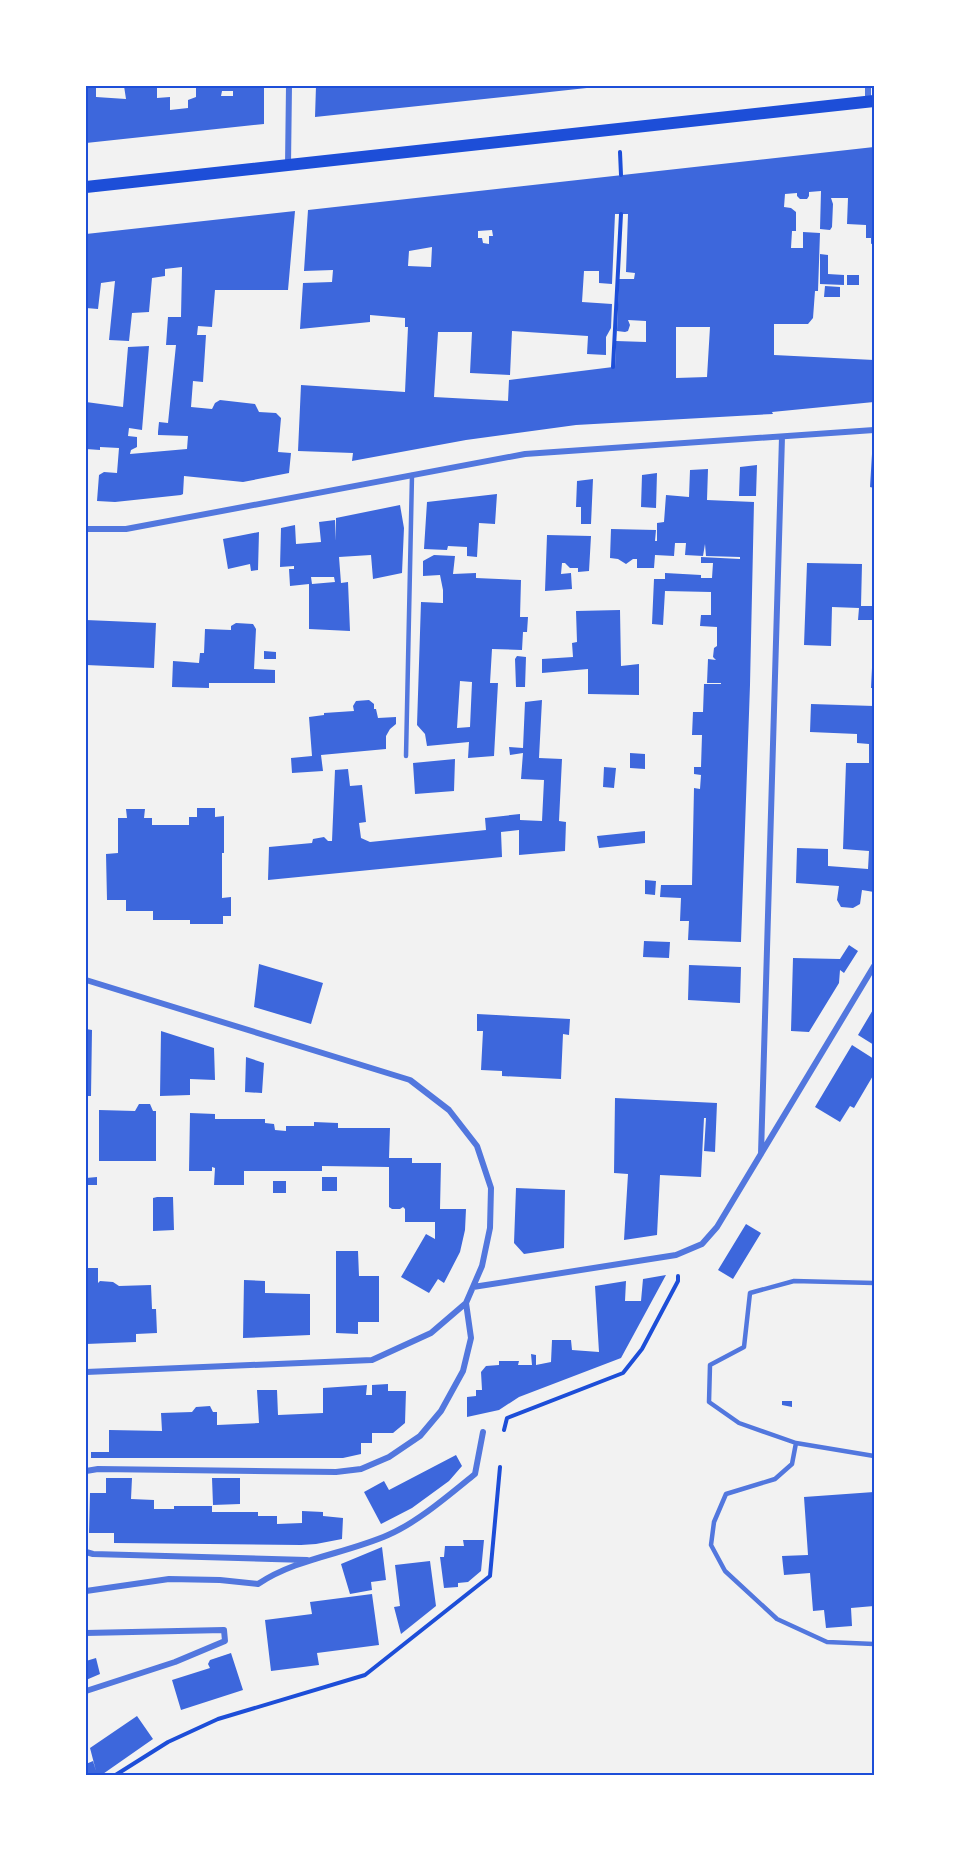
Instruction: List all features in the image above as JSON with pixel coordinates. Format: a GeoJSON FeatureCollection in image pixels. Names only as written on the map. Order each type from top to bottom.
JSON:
{"type":"FeatureCollection","features":[{"type":"Feature","properties":{"kind":"main road"},"geometry":{"type":"LineString","coordinates":[[86,187],[871,101]]}},
{"type":"Feature","properties":{"kind":"street"},"geometry":{"type":"LineString","coordinates":[[288,165],[289,86]]}},
{"type":"Feature","properties":{"kind":"street"},"geometry":{"type":"LineString","coordinates":[[868,86],[871,101]]}},
{"type":"Feature","properties":{"kind":"street"},"geometry":{"type":"LineString","coordinates":[[86,529],[126,529],[525,454],[874,430]]}},
{"type":"Feature","properties":{"kind":"street"},"geometry":{"type":"LineString","coordinates":[[761,1154],[782,436]]}},
{"type":"Feature","properties":{"kind":"street"},"geometry":{"type":"LineString","coordinates":[[473,1287],[676,1255],[702,1244],[717,1227],[874,966]]}},
{"type":"Feature","properties":{"kind":"street"},"geometry":{"type":"LineString","coordinates":[[86,980],[410,1080],[449,1110],[477,1146],[491,1188],[490,1228],[482,1266],[466,1303],[431,1333],[372,1360],[86,1372]]}},
{"type":"Feature","properties":{"kind":"street"},"geometry":{"type":"LineString","coordinates":[[86,1471],[98,1469],[336,1472],[361,1469],[389,1456],[420,1436],[441,1411],[464,1371],[471,1338],[466,1303]]}},
{"type":"Feature","properties":{"kind":"street"},"geometry":{"type":"LineString","coordinates":[[86,1591],[169,1579],[220,1580],[258,1584],[271,1576],[310,1560],[389,1535],[452,1493],[475,1474],[483,1432]]}},
{"type":"Feature","properties":{"kind":"street"},"geometry":{"type":"LineString","coordinates":[[86,1552],[310,1560]]}},
{"type":"Feature","properties":{"kind":"street"},"geometry":{"type":"LineString","coordinates":[[86,1634],[224,1630],[225,1641],[175,1662],[86,1691]]}},
{"type":"Feature","properties":{"kind":"lane"},"geometry":{"type":"LineString","coordinates":[[406,756],[412,475]]}},
{"type":"Feature","properties":{"kind":"lane"},"geometry":{"type":"LineString","coordinates":[[874,1283],[794,1281],[750,1293],[744,1347],[710,1365],[709,1402],[739,1423],[796,1443],[874,1456]]}},
{"type":"Feature","properties":{"kind":"lane"},"geometry":{"type":"LineString","coordinates":[[796,1443],[792,1464],[775,1479],[726,1494],[714,1521],[711,1545],[725,1571],[777,1619],[827,1642],[874,1644]]}},
{"type":"Feature","properties":{"kind":"path"},"geometry":{"type":"LineString","coordinates":[[613,368],[621,214]]}},
{"type":"Feature","properties":{"kind":"path"},"geometry":{"type":"LineString","coordinates":[[504,1430],[507,1418],[623,1373],[642,1349],[678,1281]]}},
{"type":"Feature","properties":{"kind":"path"},"geometry":{"type":"LineString","coordinates":[[114,1776],[168,1742],[218,1719],[365,1675],[490,1576],[500,1473]]}},
{"type":"Feature","properties":{"kind":"building"},"geometry":{"type":"Polygon","coordinates":[[[86,86],[96,86],[96,97],[126,99],[124,86],[157,86],[157,98],[170,97],[170,110],[188,108],[188,100],[196,97],[196,86],[264,86],[264,124],[86,143],[86,86]],[[222,91],[221,96],[233,96],[233,91],[222,91]]]}},
{"type":"Feature","properties":{"kind":"building"},"geometry":{"type":"Polygon","coordinates":[[[316,86],[596,86],[596,87],[315,117],[316,86]]]}},
{"type":"Feature","properties":{"kind":"building"},"geometry":{"type":"Polygon","coordinates":[[[874,147],[874,243],[871,244],[871,238],[866,238],[866,225],[847,224],[848,198],[831,198],[833,204],[830,230],[820,229],[821,191],[809,192],[807,199],[800,199],[797,193],[785,194],[784,207],[796,212],[796,231],[792,231],[791,248],[803,248],[803,232],[820,233],[818,291],[815,291],[813,318],[808,324],[774,324],[774,355],[874,360],[874,402],[772,412],[773,414],[576,425],[466,440],[352,461],[353,453],[298,451],[301,385],[405,392],[408,327],[405,327],[405,318],[370,315],[370,322],[300,329],[303,283],[332,282],[333,270],[304,271],[308,210],[874,147]],[[615,214],[612,284],[599,283],[599,271],[584,271],[582,302],[612,304],[611,328],[606,337],[606,355],[587,354],[588,336],[512,331],[510,375],[470,373],[472,332],[438,332],[434,397],[508,401],[509,380],[615,367],[616,341],[646,342],[646,321],[628,320],[630,325],[628,331],[617,331],[619,279],[634,279],[635,273],[626,272],[628,214],[615,214]],[[492,230],[478,231],[478,238],[482,238],[483,243],[489,244],[489,236],[493,236],[492,230]],[[432,247],[409,251],[408,266],[431,267],[432,247]],[[676,327],[676,378],[707,377],[710,327],[676,327]]]}},
{"type":"Feature","properties":{"kind":"building"},"geometry":{"type":"Polygon","coordinates":[[[295,211],[288,290],[215,290],[212,327],[198,326],[197,335],[206,335],[203,382],[193,381],[191,407],[212,409],[220,400],[255,404],[259,412],[276,413],[281,418],[278,452],[291,453],[289,473],[243,482],[184,476],[183,494],[181,495],[115,502],[97,501],[99,475],[104,472],[117,473],[119,448],[86,449],[86,402],[123,407],[128,347],[149,346],[142,430],[129,428],[128,436],[137,437],[137,447],[131,450],[130,454],[187,449],[188,436],[158,435],[159,422],[168,423],[176,345],[166,345],[168,317],[181,317],[182,267],[165,269],[165,276],[152,278],[149,312],[132,313],[129,341],[109,340],[115,281],[101,283],[98,309],[86,308],[86,234],[295,211]]]}},
{"type":"Feature","properties":{"kind":"building"},"geometry":{"type":"Polygon","coordinates":[[[820,254],[828,255],[828,274],[844,275],[844,285],[820,284],[820,254]]]}},
{"type":"Feature","properties":{"kind":"building"},"geometry":{"type":"Polygon","coordinates":[[[847,275],[859,275],[859,285],[847,285],[847,275]]]}},
{"type":"Feature","properties":{"kind":"building"},"geometry":{"type":"Polygon","coordinates":[[[825,286],[840,287],[840,297],[824,297],[825,286]]]}},
{"type":"Feature","properties":{"kind":"building"},"geometry":{"type":"Polygon","coordinates":[[[872,454],[874,454],[874,488],[870,487],[872,454]]]}},
{"type":"Feature","properties":{"kind":"building"},"geometry":{"type":"Polygon","coordinates":[[[757,465],[756,496],[739,496],[740,467],[757,465]]]}},
{"type":"Feature","properties":{"kind":"building"},"geometry":{"type":"Polygon","coordinates":[[[708,469],[707,500],[754,502],[741,942],[688,940],[689,921],[680,921],[681,898],[660,897],[661,885],[692,885],[694,788],[700,789],[701,775],[694,774],[694,767],[701,767],[702,735],[692,735],[693,712],[703,712],[704,684],[721,684],[707,683],[708,659],[716,660],[713,657],[714,648],[717,646],[717,627],[700,626],[701,615],[711,615],[711,592],[665,591],[663,625],[652,624],[654,579],[665,579],[665,573],[701,575],[701,578],[712,578],[713,563],[701,563],[701,557],[740,559],[740,557],[706,556],[705,544],[703,556],[685,555],[686,543],[675,543],[674,556],[655,555],[654,568],[637,568],[637,559],[626,564],[618,559],[610,558],[611,529],[656,530],[655,541],[657,541],[657,523],[664,522],[666,495],[689,497],[690,470],[708,469]]]}},
{"type":"Feature","properties":{"kind":"building"},"geometry":{"type":"Polygon","coordinates":[[[657,473],[656,508],[641,507],[642,475],[657,473]]]}},
{"type":"Feature","properties":{"kind":"building"},"geometry":{"type":"Polygon","coordinates":[[[593,479],[591,524],[581,524],[581,507],[576,507],[577,481],[593,479]]]}},
{"type":"Feature","properties":{"kind":"building"},"geometry":{"type":"Polygon","coordinates":[[[497,494],[495,524],[479,523],[477,557],[467,556],[467,547],[448,546],[447,550],[424,549],[427,502],[497,494]]]}},
{"type":"Feature","properties":{"kind":"building"},"geometry":{"type":"Polygon","coordinates":[[[400,505],[404,528],[402,573],[373,579],[371,555],[339,557],[341,583],[348,582],[350,631],[309,629],[309,584],[290,586],[289,569],[294,569],[294,566],[280,567],[281,528],[295,525],[296,544],[321,542],[319,522],[335,520],[336,541],[336,518],[400,505]],[[311,577],[312,584],[335,582],[334,577],[311,577]]]}},
{"type":"Feature","properties":{"kind":"building"},"geometry":{"type":"Polygon","coordinates":[[[259,532],[258,570],[251,571],[250,564],[228,569],[223,539],[259,532]]]}},
{"type":"Feature","properties":{"kind":"building"},"geometry":{"type":"Polygon","coordinates":[[[547,535],[591,536],[589,571],[578,572],[578,568],[570,568],[562,563],[561,574],[571,573],[572,589],[545,591],[547,535]]]}},
{"type":"Feature","properties":{"kind":"building"},"geometry":{"type":"Polygon","coordinates":[[[434,555],[455,556],[453,574],[476,573],[476,578],[521,580],[520,617],[528,617],[527,632],[523,632],[522,650],[492,649],[490,683],[498,683],[494,756],[468,758],[469,742],[427,746],[425,734],[417,725],[421,602],[443,603],[440,575],[423,576],[423,561],[434,555]],[[460,681],[457,728],[470,727],[472,682],[460,681]]]}},
{"type":"Feature","properties":{"kind":"building"},"geometry":{"type":"Polygon","coordinates":[[[807,563],[862,564],[861,606],[874,606],[874,620],[858,620],[859,608],[832,607],[831,646],[804,645],[807,563]]]}},
{"type":"Feature","properties":{"kind":"building"},"geometry":{"type":"Polygon","coordinates":[[[620,610],[621,666],[639,664],[639,695],[588,694],[588,669],[542,673],[542,659],[573,657],[572,643],[577,642],[576,611],[620,610]]]}},
{"type":"Feature","properties":{"kind":"building"},"geometry":{"type":"Polygon","coordinates":[[[86,620],[156,623],[154,668],[86,665],[86,620]]]}},
{"type":"Feature","properties":{"kind":"building"},"geometry":{"type":"Polygon","coordinates":[[[236,623],[253,624],[256,629],[254,669],[275,670],[275,683],[209,683],[209,688],[172,687],[173,661],[199,663],[200,653],[204,653],[205,629],[231,630],[231,626],[236,623]]]}},
{"type":"Feature","properties":{"kind":"building"},"geometry":{"type":"Polygon","coordinates":[[[264,651],[276,652],[276,659],[264,659],[264,651]]]}},
{"type":"Feature","properties":{"kind":"building"},"geometry":{"type":"Polygon","coordinates":[[[517,656],[526,657],[525,687],[516,687],[515,659],[517,656]]]}},
{"type":"Feature","properties":{"kind":"building"},"geometry":{"type":"Polygon","coordinates":[[[872,668],[874,668],[874,688],[871,688],[872,668]]]}},
{"type":"Feature","properties":{"kind":"building"},"geometry":{"type":"Polygon","coordinates":[[[369,700],[374,704],[378,718],[396,717],[396,724],[386,736],[386,749],[321,755],[323,771],[292,773],[291,758],[312,756],[309,717],[324,715],[324,713],[354,711],[353,706],[356,701],[369,700]]]}},
{"type":"Feature","properties":{"kind":"building"},"geometry":{"type":"Polygon","coordinates":[[[542,700],[539,758],[562,759],[559,821],[566,822],[565,851],[519,855],[519,830],[501,832],[502,857],[268,880],[269,847],[312,843],[313,839],[324,837],[332,841],[335,770],[348,769],[350,786],[362,785],[366,822],[359,823],[361,838],[370,842],[486,830],[485,818],[520,814],[520,820],[542,821],[544,780],[521,779],[523,753],[510,755],[509,747],[523,748],[525,702],[542,700]]]}},
{"type":"Feature","properties":{"kind":"building"},"geometry":{"type":"Polygon","coordinates":[[[811,704],[874,706],[874,892],[862,890],[860,904],[853,908],[841,907],[837,900],[839,886],[796,883],[797,848],[828,849],[828,866],[868,869],[869,851],[843,849],[846,763],[869,763],[869,744],[857,743],[857,734],[810,732],[811,704]]]}},
{"type":"Feature","properties":{"kind":"building"},"geometry":{"type":"Polygon","coordinates":[[[630,753],[645,754],[645,769],[630,768],[630,753]]]}},
{"type":"Feature","properties":{"kind":"building"},"geometry":{"type":"Polygon","coordinates":[[[455,759],[454,791],[415,794],[413,763],[455,759]]]}},
{"type":"Feature","properties":{"kind":"building"},"geometry":{"type":"Polygon","coordinates":[[[604,767],[616,768],[614,788],[603,787],[604,767]]]}},
{"type":"Feature","properties":{"kind":"building"},"geometry":{"type":"Polygon","coordinates":[[[197,808],[215,808],[215,817],[224,816],[222,898],[231,897],[231,916],[223,916],[223,924],[190,924],[190,920],[153,920],[153,911],[126,911],[126,900],[107,900],[106,854],[118,853],[118,818],[127,818],[126,809],[145,809],[144,818],[152,818],[152,825],[189,825],[189,817],[197,817],[197,808]]]}},
{"type":"Feature","properties":{"kind":"building"},"geometry":{"type":"Polygon","coordinates":[[[645,831],[645,843],[599,848],[597,836],[645,831]]]}},
{"type":"Feature","properties":{"kind":"building"},"geometry":{"type":"Polygon","coordinates":[[[645,880],[656,881],[655,895],[645,894],[645,880]]]}},
{"type":"Feature","properties":{"kind":"building"},"geometry":{"type":"Polygon","coordinates":[[[644,941],[670,942],[669,958],[643,957],[644,941]]]}},
{"type":"Feature","properties":{"kind":"building"},"geometry":{"type":"Polygon","coordinates":[[[849,945],[858,951],[844,973],[840,970],[839,983],[809,1032],[791,1031],[793,958],[840,959],[849,945]]]}},
{"type":"Feature","properties":{"kind":"building"},"geometry":{"type":"Polygon","coordinates":[[[259,964],[323,983],[311,1024],[254,1007],[259,964]]]}},
{"type":"Feature","properties":{"kind":"building"},"geometry":{"type":"Polygon","coordinates":[[[689,965],[741,967],[740,1003],[688,1000],[689,965]]]}},
{"type":"Feature","properties":{"kind":"building"},"geometry":{"type":"Polygon","coordinates":[[[874,1008],[874,1045],[858,1035],[874,1008]]]}},
{"type":"Feature","properties":{"kind":"building"},"geometry":{"type":"Polygon","coordinates":[[[477,1014],[570,1019],[569,1035],[563,1034],[561,1079],[502,1076],[502,1071],[481,1070],[483,1031],[477,1031],[477,1014]]]}},
{"type":"Feature","properties":{"kind":"building"},"geometry":{"type":"Polygon","coordinates":[[[86,1029],[92,1030],[91,1096],[86,1096],[86,1029]]]}},
{"type":"Feature","properties":{"kind":"building"},"geometry":{"type":"Polygon","coordinates":[[[161,1031],[214,1048],[215,1080],[190,1079],[190,1095],[160,1096],[161,1031]]]}},
{"type":"Feature","properties":{"kind":"building"},"geometry":{"type":"Polygon","coordinates":[[[852,1045],[874,1059],[874,1074],[854,1108],[850,1106],[840,1122],[815,1107],[852,1045]]]}},
{"type":"Feature","properties":{"kind":"building"},"geometry":{"type":"Polygon","coordinates":[[[246,1057],[264,1063],[262,1093],[245,1092],[246,1057]]]}},
{"type":"Feature","properties":{"kind":"building"},"geometry":{"type":"Polygon","coordinates":[[[615,1098],[717,1103],[715,1152],[704,1151],[706,1118],[704,1118],[701,1177],[660,1175],[657,1235],[624,1240],[628,1174],[614,1173],[615,1098]]]}},
{"type":"Feature","properties":{"kind":"building"},"geometry":{"type":"Polygon","coordinates":[[[139,1104],[150,1104],[153,1111],[156,1111],[156,1161],[99,1161],[99,1110],[135,1111],[139,1104]]]}},
{"type":"Feature","properties":{"kind":"building"},"geometry":{"type":"Polygon","coordinates":[[[190,1113],[215,1114],[215,1119],[265,1119],[265,1123],[274,1124],[275,1130],[286,1131],[286,1126],[314,1126],[314,1122],[338,1123],[338,1128],[390,1128],[389,1158],[412,1158],[412,1163],[441,1163],[440,1209],[466,1209],[465,1230],[460,1252],[444,1283],[438,1279],[429,1293],[401,1277],[426,1234],[435,1239],[435,1222],[405,1222],[403,1207],[392,1209],[389,1207],[389,1167],[322,1166],[322,1171],[244,1171],[244,1185],[214,1185],[215,1168],[212,1167],[212,1171],[189,1171],[190,1113]]]}},
{"type":"Feature","properties":{"kind":"building"},"geometry":{"type":"Polygon","coordinates":[[[97,1177],[97,1185],[86,1185],[86,1178],[97,1177]]]}},
{"type":"Feature","properties":{"kind":"building"},"geometry":{"type":"Polygon","coordinates":[[[322,1177],[337,1177],[337,1191],[322,1191],[322,1177]]]}},
{"type":"Feature","properties":{"kind":"building"},"geometry":{"type":"Polygon","coordinates":[[[273,1181],[286,1181],[286,1193],[273,1193],[273,1181]]]}},
{"type":"Feature","properties":{"kind":"building"},"geometry":{"type":"Polygon","coordinates":[[[516,1188],[565,1190],[564,1248],[524,1254],[514,1243],[516,1188]]]}},
{"type":"Feature","properties":{"kind":"building"},"geometry":{"type":"Polygon","coordinates":[[[173,1197],[174,1230],[153,1231],[153,1198],[173,1197]]]}},
{"type":"Feature","properties":{"kind":"building"},"geometry":{"type":"Polygon","coordinates":[[[746,1224],[761,1233],[733,1279],[718,1270],[746,1224]]]}},
{"type":"Feature","properties":{"kind":"building"},"geometry":{"type":"Polygon","coordinates":[[[336,1251],[358,1251],[359,1276],[379,1276],[379,1322],[358,1322],[358,1334],[336,1333],[336,1251]]]}},
{"type":"Feature","properties":{"kind":"building"},"geometry":{"type":"Polygon","coordinates":[[[86,1268],[98,1268],[98,1283],[100,1281],[113,1282],[119,1286],[151,1285],[152,1309],[156,1309],[157,1333],[136,1334],[136,1342],[86,1344],[86,1268]]]}},
{"type":"Feature","properties":{"kind":"building"},"geometry":{"type":"Polygon","coordinates":[[[666,1275],[621,1358],[519,1397],[499,1410],[467,1417],[467,1397],[476,1396],[476,1390],[482,1390],[481,1372],[486,1366],[499,1365],[499,1361],[519,1361],[518,1365],[532,1365],[531,1354],[536,1355],[536,1365],[551,1362],[552,1340],[571,1340],[572,1350],[599,1352],[595,1286],[626,1281],[625,1301],[641,1301],[643,1279],[666,1275]]]}},
{"type":"Feature","properties":{"kind":"building"},"geometry":{"type":"Polygon","coordinates":[[[244,1280],[265,1281],[265,1293],[310,1294],[310,1335],[243,1338],[244,1280]]]}},
{"type":"Feature","properties":{"kind":"building"},"geometry":{"type":"Polygon","coordinates":[[[388,1384],[388,1391],[406,1391],[405,1423],[393,1433],[372,1433],[372,1443],[361,1443],[361,1454],[343,1458],[91,1458],[91,1452],[109,1452],[109,1430],[162,1431],[161,1413],[192,1412],[196,1407],[210,1406],[213,1412],[217,1412],[217,1425],[259,1423],[257,1390],[277,1390],[278,1415],[323,1413],[323,1388],[367,1385],[366,1395],[372,1395],[372,1385],[388,1384]]]}},
{"type":"Feature","properties":{"kind":"building"},"geometry":{"type":"Polygon","coordinates":[[[782,1401],[792,1401],[792,1407],[782,1405],[782,1401]]]}},
{"type":"Feature","properties":{"kind":"building"},"geometry":{"type":"Polygon","coordinates":[[[456,1455],[462,1466],[449,1481],[412,1508],[381,1524],[364,1492],[384,1481],[389,1490],[456,1455]]]}},
{"type":"Feature","properties":{"kind":"building"},"geometry":{"type":"Polygon","coordinates":[[[106,1478],[132,1478],[131,1499],[154,1500],[154,1509],[174,1509],[174,1506],[212,1506],[212,1512],[258,1512],[258,1516],[277,1516],[277,1524],[302,1523],[302,1511],[323,1512],[323,1516],[343,1518],[342,1539],[301,1545],[114,1543],[114,1533],[89,1533],[90,1493],[106,1493],[106,1478]]]}},
{"type":"Feature","properties":{"kind":"building"},"geometry":{"type":"Polygon","coordinates":[[[212,1478],[240,1478],[240,1504],[213,1505],[212,1478]]]}},
{"type":"Feature","properties":{"kind":"building"},"geometry":{"type":"Polygon","coordinates":[[[874,1492],[874,1606],[851,1608],[852,1626],[826,1628],[824,1610],[813,1611],[810,1573],[784,1575],[782,1556],[808,1555],[804,1497],[874,1492]]]}},
{"type":"Feature","properties":{"kind":"building"},"geometry":{"type":"Polygon","coordinates":[[[463,1540],[484,1540],[481,1571],[468,1582],[458,1583],[458,1587],[444,1588],[440,1557],[444,1557],[445,1546],[464,1546],[463,1540]]]}},
{"type":"Feature","properties":{"kind":"building"},"geometry":{"type":"Polygon","coordinates":[[[382,1547],[386,1580],[371,1582],[372,1590],[350,1594],[341,1564],[382,1547]]]}},
{"type":"Feature","properties":{"kind":"building"},"geometry":{"type":"Polygon","coordinates":[[[430,1561],[436,1606],[401,1634],[394,1607],[400,1606],[395,1565],[430,1561]]]}},
{"type":"Feature","properties":{"kind":"building"},"geometry":{"type":"Polygon","coordinates":[[[372,1594],[379,1645],[317,1653],[319,1665],[271,1671],[265,1620],[312,1614],[310,1602],[372,1594]]]}},
{"type":"Feature","properties":{"kind":"building"},"geometry":{"type":"Polygon","coordinates":[[[231,1653],[243,1690],[181,1710],[172,1680],[210,1668],[208,1664],[210,1660],[231,1653]]]}},
{"type":"Feature","properties":{"kind":"building"},"geometry":{"type":"Polygon","coordinates":[[[96,1658],[100,1674],[86,1680],[86,1661],[96,1658]]]}},
{"type":"Feature","properties":{"kind":"building"},"geometry":{"type":"Polygon","coordinates":[[[137,1716],[153,1739],[100,1776],[86,1776],[86,1764],[93,1761],[96,1771],[90,1748],[137,1716]]]}}]}
